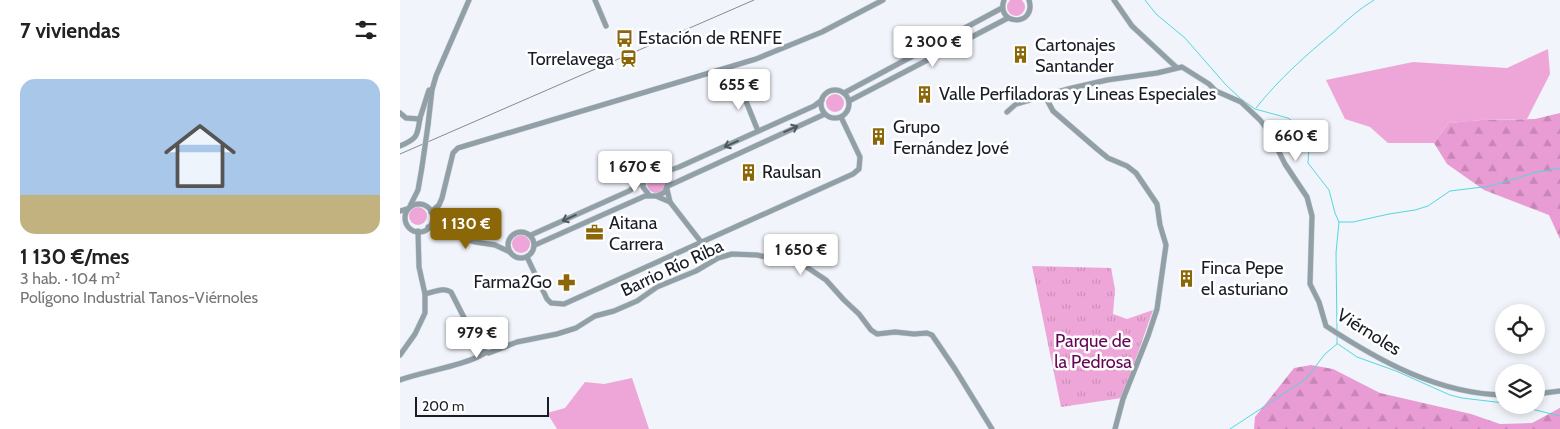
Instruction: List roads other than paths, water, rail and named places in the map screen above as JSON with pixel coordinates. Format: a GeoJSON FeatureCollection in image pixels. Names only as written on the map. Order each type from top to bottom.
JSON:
{"type":"FeatureCollection","features":[{"type":"Feature","properties":{"kind":"street"},"geometry":{"type":"LineString","coordinates":[[400,218],[418,190],[432,90],[438,69],[468,0]]}},
{"type":"Feature","properties":{"kind":"street"},"geometry":{"type":"LineString","coordinates":[[595,0],[606,26]]}},
{"type":"Feature","properties":{"kind":"street"},"geometry":{"type":"LineString","coordinates":[[428,227],[432,215],[442,198],[454,150],[460,147],[756,59],[822,32],[883,0]]}},
{"type":"Feature","properties":{"kind":"street"},"geometry":{"type":"LineString","coordinates":[[1004,0],[1002,8],[1008,18],[1012,20],[1021,20],[1028,14],[1031,2]]}},
{"type":"Feature","properties":{"kind":"street","name":"Viérnoles"},"geometry":{"type":"LineString","coordinates":[[1114,0],[1132,26],[1176,67],[1186,68],[1216,91],[1240,102],[1268,130],[1285,164],[1304,192],[1310,208],[1312,216],[1310,284],[1319,302],[1326,326],[1371,354],[1430,381],[1474,393],[1495,394]]}},
{"type":"Feature","properties":{"kind":"street"},"geometry":{"type":"LineString","coordinates":[[844,93],[1002,8]]}},
{"type":"Feature","properties":{"kind":"street"},"geometry":{"type":"LineString","coordinates":[[849,101],[1008,18]]}},
{"type":"Feature","properties":{"kind":"street"},"geometry":{"type":"LineString","coordinates":[[1007,112],[1016,104],[1045,96],[1107,80],[1157,73],[1176,67]]}},
{"type":"Feature","properties":{"kind":"street"},"geometry":{"type":"LineString","coordinates":[[739,84],[758,131]]}},
{"type":"Feature","properties":{"kind":"street"},"geometry":{"type":"LineString","coordinates":[[400,146],[409,142],[418,133],[420,119],[429,90],[432,90]]}},
{"type":"Feature","properties":{"kind":"street"},"geometry":{"type":"LineString","coordinates":[[531,235],[629,191],[644,180],[648,174],[679,167],[814,106],[830,91],[837,90],[844,93],[849,101],[848,110],[841,117],[832,118],[825,114],[822,108],[822,100]]}},
{"type":"Feature","properties":{"kind":"street"},"geometry":{"type":"LineString","coordinates":[[1045,96],[1053,111],[1097,149],[1108,158],[1136,172],[1157,204],[1160,225],[1166,245],[1157,309],[1123,400],[1115,429]]}},
{"type":"Feature","properties":{"kind":"street"},"geometry":{"type":"LineString","coordinates":[[400,113],[406,118],[420,119]]}},
{"type":"Feature","properties":{"kind":"street"},"geometry":{"type":"LineString","coordinates":[[656,196],[663,194],[667,187],[825,114]]}},
{"type":"Feature","properties":{"kind":"street"},"geometry":{"type":"LineString","coordinates":[[527,257],[547,298],[551,303],[564,304],[854,174],[859,169],[860,157],[841,117]]}},
{"type":"Feature","properties":{"kind":"street"},"geometry":{"type":"LineString","coordinates":[[658,172],[666,178],[670,202],[701,242]]}},
{"type":"Feature","properties":{"kind":"street"},"geometry":{"type":"LineString","coordinates":[[644,180],[644,187],[649,195]]}},
{"type":"Feature","properties":{"kind":"street"},"geometry":{"type":"LineString","coordinates":[[418,190],[424,205],[443,231]]}},
{"type":"Feature","properties":{"kind":"street"},"geometry":{"type":"LineString","coordinates":[[535,245],[649,195],[670,202]]}},
{"type":"Feature","properties":{"kind":"street"},"geometry":{"type":"LineString","coordinates":[[406,210],[416,204],[424,205]]}},
{"type":"Feature","properties":{"kind":"street"},"geometry":{"type":"LineString","coordinates":[[406,210],[405,220],[409,227]]}},
{"type":"Feature","properties":{"kind":"street"},"geometry":{"type":"LineString","coordinates":[[400,226],[418,231],[428,227],[443,231],[475,242],[495,245],[519,258],[527,257],[533,252],[535,245],[531,235],[520,231],[495,245]]}},
{"type":"Feature","properties":{"kind":"street"},"geometry":{"type":"LineString","coordinates":[[400,355],[416,334],[425,313],[425,294],[419,267],[418,231]]}},
{"type":"Feature","properties":{"kind":"street"},"geometry":{"type":"LineString","coordinates":[[509,238],[510,252]]}},
{"type":"Feature","properties":{"kind":"street","name":"Barrio Río Riba"},"geometry":{"type":"LineString","coordinates":[[485,353],[536,337],[557,334],[576,328],[595,316],[614,311],[637,301],[658,287],[683,277],[718,258],[732,254],[757,255],[805,266],[826,280],[859,314],[871,330],[877,334],[895,332],[927,333],[932,335],[956,369],[992,429]]}},
{"type":"Feature","properties":{"kind":"street"},"geometry":{"type":"LineString","coordinates":[[400,380],[461,363],[485,353],[482,351],[452,292],[442,290],[425,294]]}},
{"type":"Feature","properties":{"kind":"street"},"geometry":{"type":"LineString","coordinates":[[1545,393],[1560,391]]}},
{"type":"Feature","properties":{"kind":"waterway"},"geometry":{"type":"LineString","coordinates":[[1145,0],[1156,14],[1185,38],[1226,85],[1240,98],[1255,109],[1288,118],[1304,130],[1309,146],[1308,163],[1329,190],[1339,222],[1336,253],[1337,330]]}},
{"type":"Feature","properties":{"kind":"waterway"},"geometry":{"type":"LineString","coordinates":[[1256,108],[1283,77],[1353,15],[1374,0]]}},
{"type":"Feature","properties":{"kind":"waterway"},"geometry":{"type":"LineString","coordinates":[[1339,222],[1353,222],[1415,210],[1428,206],[1450,191],[1491,186],[1537,172],[1560,168]]}},
{"type":"Feature","properties":{"kind":"waterway"},"geometry":{"type":"LineString","coordinates":[[1337,334],[1337,344]]}},
{"type":"Feature","properties":{"kind":"waterway"},"geometry":{"type":"LineString","coordinates":[[1230,429],[1306,379],[1325,354],[1337,344]]}},
{"type":"Feature","properties":{"kind":"waterway"},"geometry":{"type":"LineString","coordinates":[[1338,344],[1357,357],[1396,371],[1450,395],[1495,402]]}},
{"type":"Feature","properties":{"kind":"waterway"},"geometry":{"type":"LineString","coordinates":[[1545,412],[1560,416]]}},
{"type":"Feature","properties":{"kind":"railway"},"geometry":{"type":"LineString","coordinates":[[400,154],[754,0]]}},
{"type":"Feature","properties":{"kind":"place","name":"Estación de RENFE"},"geometry":{"type":"Point","coordinates":[624,38]}},
{"type":"Feature","properties":{"kind":"place","name":"Cartonajes Santander"},"geometry":{"type":"Point","coordinates":[1021,55]}},
{"type":"Feature","properties":{"kind":"place","name":"Torrelavega"},"geometry":{"type":"Point","coordinates":[628,59]}},
{"type":"Feature","properties":{"kind":"place","name":"Valle Perfiladoras y Lineas Especiales"},"geometry":{"type":"Point","coordinates":[925,94]}},
{"type":"Feature","properties":{"kind":"place","name":"Grupo Fernández Jové"},"geometry":{"type":"Point","coordinates":[879,137]}},
{"type":"Feature","properties":{"kind":"place","name":"Raulsan"},"geometry":{"type":"Point","coordinates":[748,172]}},
{"type":"Feature","properties":{"kind":"place","name":"Aitana Carrera"},"geometry":{"type":"Point","coordinates":[595,233]}},
{"type":"Feature","properties":{"kind":"place","name":"Finca Pepe el asturiano"},"geometry":{"type":"Point","coordinates":[1187,278]}},
{"type":"Feature","properties":{"kind":"place","name":"Farma2Go"},"geometry":{"type":"Point","coordinates":[566,282]}},
{"type":"Feature","properties":{"kind":"park label","name":"Parque de la Pedrosa"},"geometry":{"type":"Point","coordinates":[1093,351]}}]}
